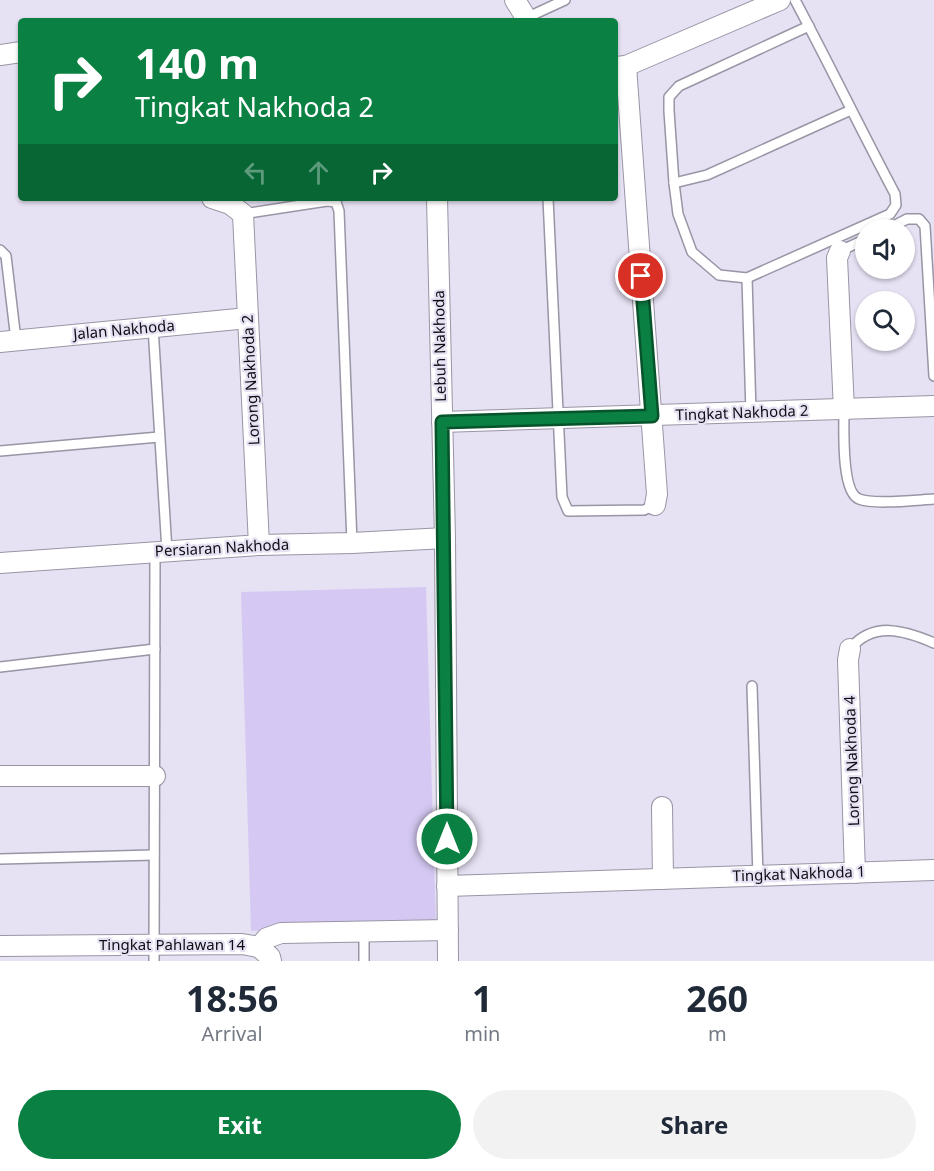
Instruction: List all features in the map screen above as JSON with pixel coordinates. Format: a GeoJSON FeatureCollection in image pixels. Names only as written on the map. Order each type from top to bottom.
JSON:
{"type":"FeatureCollection","features":[{"type":"Feature","properties":{"kind":"street"},"geometry":{"type":"LineString","coordinates":[[515,0],[526,18]]}},
{"type":"Feature","properties":{"kind":"street"},"geometry":{"type":"LineString","coordinates":[[655,505],[657,494],[652,416],[621,66],[780,0]]}},
{"type":"Feature","properties":{"kind":"street"},"geometry":{"type":"LineString","coordinates":[[0,55],[18,52]]}},
{"type":"Feature","properties":{"kind":"street"},"geometry":{"type":"LineString","coordinates":[[221,201],[230,204],[243,214]]}},
{"type":"Feature","properties":{"kind":"street","name":"Lebuh Nakhoda"},"geometry":{"type":"LineString","coordinates":[[436,201],[445,538],[448,961]]}},
{"type":"Feature","properties":{"kind":"street","name":"Lorong Nakhoda 2"},"geometry":{"type":"LineString","coordinates":[[243,214],[259,545]]}},
{"type":"Feature","properties":{"kind":"street"},"geometry":{"type":"LineString","coordinates":[[840,251],[837,258],[844,410]]}},
{"type":"Feature","properties":{"kind":"street","name":"Jalan Nakhoda"},"geometry":{"type":"LineString","coordinates":[[8,341],[248,318]]}},
{"type":"Feature","properties":{"kind":"street","name":"Tingkat Nakhoda 2"},"geometry":{"type":"LineString","coordinates":[[442,422],[934,406]]}},
{"type":"Feature","properties":{"kind":"street","name":"Persiaran Nakhoda"},"geometry":{"type":"LineString","coordinates":[[0,563],[259,545],[445,538]]}},
{"type":"Feature","properties":{"kind":"street","name":"Lorong Nakhoda 4"},"geometry":{"type":"LineString","coordinates":[[850,649],[848,660],[855,873]]}},
{"type":"Feature","properties":{"kind":"street"},"geometry":{"type":"LineString","coordinates":[[0,776],[155,776]]}},
{"type":"Feature","properties":{"kind":"street"},"geometry":{"type":"LineString","coordinates":[[662,807],[663,879]]}},
{"type":"Feature","properties":{"kind":"street","name":"Tingkat Nakhoda 1"},"geometry":{"type":"LineString","coordinates":[[447,886],[934,870]]}},
{"type":"Feature","properties":{"kind":"street","name":"Tingkat Pahlawan 14"},"geometry":{"type":"LineString","coordinates":[[0,946],[154,952],[242,944],[265,954],[267,938],[281,933],[448,930]]}},
{"type":"Feature","properties":{"kind":"lane"},"geometry":{"type":"LineString","coordinates":[[529,18],[565,0]]}},
{"type":"Feature","properties":{"kind":"lane"},"geometry":{"type":"LineString","coordinates":[[795,0],[895,194],[896,205],[890,214],[747,278],[719,275],[692,252],[678,214],[669,97],[679,86],[808,26]]}},
{"type":"Feature","properties":{"kind":"lane"},"geometry":{"type":"LineString","coordinates":[[674,183],[707,175],[851,110]]}},
{"type":"Feature","properties":{"kind":"lane"},"geometry":{"type":"LineString","coordinates":[[243,214],[327,201],[336,202],[339,211],[352,543]]}},
{"type":"Feature","properties":{"kind":"lane"},"geometry":{"type":"LineString","coordinates":[[548,201],[562,497],[568,511],[644,510],[655,505]]}},
{"type":"Feature","properties":{"kind":"lane"},"geometry":{"type":"LineString","coordinates":[[915,219],[919,219],[925,226],[934,376]]}},
{"type":"Feature","properties":{"kind":"lane"},"geometry":{"type":"LineString","coordinates":[[840,251],[855,244]]}},
{"type":"Feature","properties":{"kind":"lane"},"geometry":{"type":"LineString","coordinates":[[0,250],[6,256],[8,341]]}},
{"type":"Feature","properties":{"kind":"lane"},"geometry":{"type":"LineString","coordinates":[[747,278],[752,413]]}},
{"type":"Feature","properties":{"kind":"lane"},"geometry":{"type":"LineString","coordinates":[[153,327],[159,437],[161,551],[155,649],[154,952]]}},
{"type":"Feature","properties":{"kind":"lane"},"geometry":{"type":"LineString","coordinates":[[844,410],[846,470],[850,491],[858,499],[875,501],[934,499],[934,505]]}},
{"type":"Feature","properties":{"kind":"lane"},"geometry":{"type":"LineString","coordinates":[[0,451],[159,437]]}},
{"type":"Feature","properties":{"kind":"lane"},"geometry":{"type":"LineString","coordinates":[[850,649],[857,640],[870,632],[894,630],[934,643]]}},
{"type":"Feature","properties":{"kind":"lane"},"geometry":{"type":"LineString","coordinates":[[0,667],[155,649]]}},
{"type":"Feature","properties":{"kind":"lane"},"geometry":{"type":"LineString","coordinates":[[752,686],[758,876]]}},
{"type":"Feature","properties":{"kind":"lane"},"geometry":{"type":"LineString","coordinates":[[0,859],[154,855]]}},
{"type":"Feature","properties":{"kind":"lane"},"geometry":{"type":"LineString","coordinates":[[364,931],[364,961]]}},
{"type":"Feature","properties":{"kind":"shaded area"},"geometry":{"type":"Polygon","coordinates":[[[426,587],[436,926],[251,931],[241,592],[426,587]]]}},
{"type":"Feature","properties":{"kind":"route"},"geometry":{"type":"LineString","coordinates":[[447,839],[442,422],[652,416],[641,276]]}}]}
